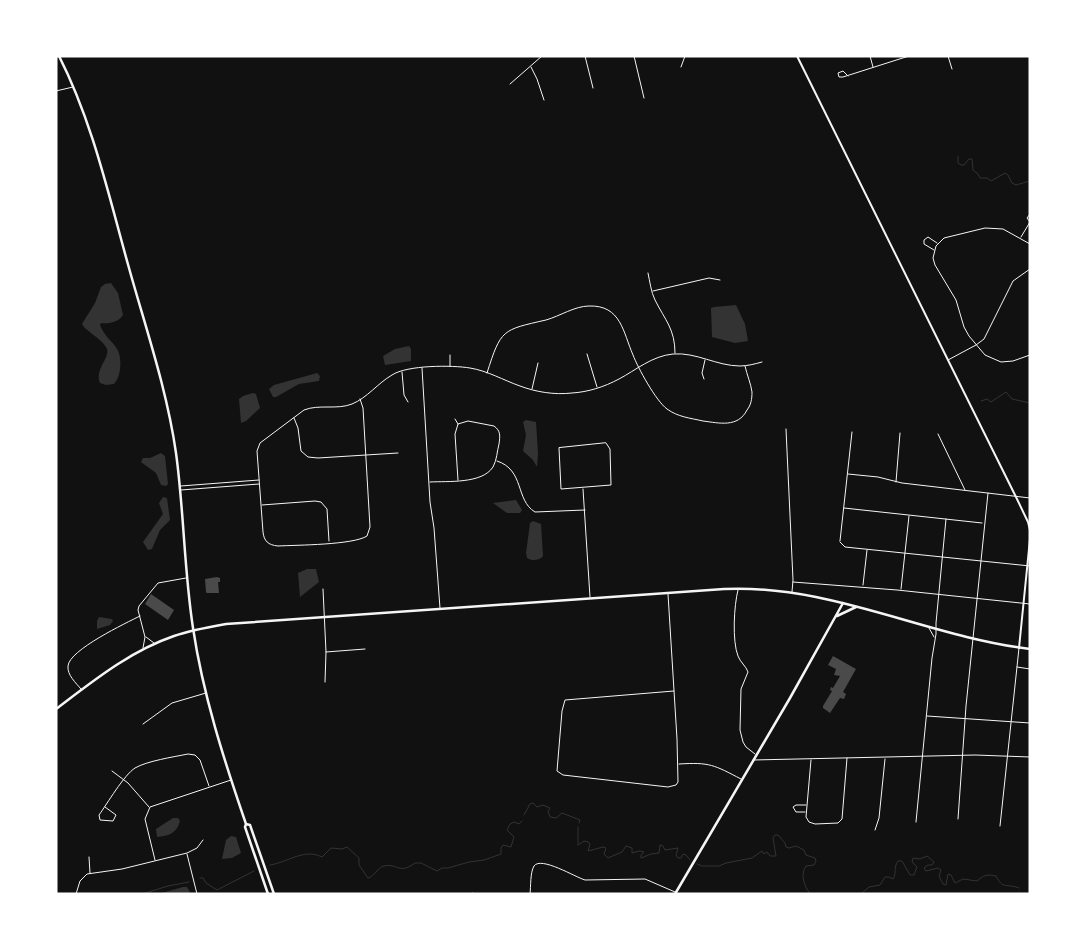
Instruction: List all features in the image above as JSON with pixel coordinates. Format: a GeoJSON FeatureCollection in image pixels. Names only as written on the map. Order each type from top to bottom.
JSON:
{"type":"FeatureCollection","features":[{"type":"Feature","properties":{"kind":"main road"},"geometry":{"type":"LineString","coordinates":[[59,56],[91,136],[170,418],[180,488],[193,630],[206,693],[246,824],[245,827],[268,894]]}},
{"type":"Feature","properties":{"kind":"main road"},"geometry":{"type":"LineString","coordinates":[[56,709],[122,661],[154,643],[193,630],[236,622],[738,588],[792,592],[843,603],[973,638],[1030,649]]}},
{"type":"Feature","properties":{"kind":"main road"},"geometry":{"type":"LineString","coordinates":[[675,893],[843,603]]}},
{"type":"Feature","properties":{"kind":"main road"},"geometry":{"type":"LineString","coordinates":[[836,616],[845,610],[856,607]]}},
{"type":"Feature","properties":{"kind":"main road"},"geometry":{"type":"LineString","coordinates":[[246,824],[250,826],[274,894]]}},
{"type":"Feature","properties":{"kind":"street"},"geometry":{"type":"LineString","coordinates":[[510,84],[542,56]]}},
{"type":"Feature","properties":{"kind":"street"},"geometry":{"type":"LineString","coordinates":[[585,56],[593,88]]}},
{"type":"Feature","properties":{"kind":"street"},"geometry":{"type":"LineString","coordinates":[[634,56],[644,98]]}},
{"type":"Feature","properties":{"kind":"street"},"geometry":{"type":"LineString","coordinates":[[681,67],[685,56]]}},
{"type":"Feature","properties":{"kind":"street"},"geometry":{"type":"LineString","coordinates":[[797,56],[1016,497],[1030,530]]}},
{"type":"Feature","properties":{"kind":"street"},"geometry":{"type":"LineString","coordinates":[[870,56],[873,68]]}},
{"type":"Feature","properties":{"kind":"street"},"geometry":{"type":"LineString","coordinates":[[848,76],[909,56]]}},
{"type":"Feature","properties":{"kind":"street"},"geometry":{"type":"LineString","coordinates":[[948,56],[952,69]]}},
{"type":"Feature","properties":{"kind":"street"},"geometry":{"type":"LineString","coordinates":[[530,66],[537,79],[544,100]]}},
{"type":"Feature","properties":{"kind":"street"},"geometry":{"type":"LineString","coordinates":[[56,91],[73,87]]}},
{"type":"Feature","properties":{"kind":"street"},"geometry":{"type":"LineString","coordinates":[[1021,238],[1030,222],[1027,218],[1030,214]]}},
{"type":"Feature","properties":{"kind":"street"},"geometry":{"type":"LineString","coordinates":[[1030,244],[1002,229],[985,228],[944,238],[934,250],[933,258],[935,265],[952,292],[964,327],[985,355],[1001,362],[1013,361],[1030,354]]}},
{"type":"Feature","properties":{"kind":"street"},"geometry":{"type":"LineString","coordinates":[[934,250],[924,244],[924,240],[928,237],[938,243]]}},
{"type":"Feature","properties":{"kind":"street"},"geometry":{"type":"LineString","coordinates":[[948,360],[976,345],[988,332],[1013,281],[1030,269]]}},
{"type":"Feature","properties":{"kind":"street"},"geometry":{"type":"LineString","coordinates":[[648,273],[658,306],[671,327],[675,354]]}},
{"type":"Feature","properties":{"kind":"street"},"geometry":{"type":"LineString","coordinates":[[652,291],[709,278],[720,280]]}},
{"type":"Feature","properties":{"kind":"street"},"geometry":{"type":"LineString","coordinates":[[487,373],[499,340],[506,332],[513,328],[549,319],[587,306],[608,309],[620,321],[639,367],[656,395],[665,408],[680,416],[720,424],[734,422],[746,413],[751,400],[751,390],[745,366]]}},
{"type":"Feature","properties":{"kind":"street"},"geometry":{"type":"LineString","coordinates":[[450,354],[450,366]]}},
{"type":"Feature","properties":{"kind":"street"},"geometry":{"type":"LineString","coordinates":[[587,354],[597,388]]}},
{"type":"Feature","properties":{"kind":"street"},"geometry":{"type":"LineString","coordinates":[[360,400],[363,408],[366,455],[370,527],[368,536],[358,540],[278,546],[267,544],[263,535],[258,445],[304,410],[310,407],[347,405],[360,400],[391,375],[422,368],[450,366],[470,368],[531,390],[564,394],[597,388],[620,379],[659,357],[675,354],[733,365],[745,366],[762,362]]}},
{"type":"Feature","properties":{"kind":"street"},"geometry":{"type":"LineString","coordinates":[[704,379],[702,373],[705,359]]}},
{"type":"Feature","properties":{"kind":"street"},"geometry":{"type":"LineString","coordinates":[[531,390],[538,363]]}},
{"type":"Feature","properties":{"kind":"street"},"geometry":{"type":"LineString","coordinates":[[422,368],[429,482],[440,609]]}},
{"type":"Feature","properties":{"kind":"street"},"geometry":{"type":"LineString","coordinates":[[402,371],[404,395],[408,402]]}},
{"type":"Feature","properties":{"kind":"street"},"geometry":{"type":"LineString","coordinates":[[652,398],[656,395]]}},
{"type":"Feature","properties":{"kind":"street"},"geometry":{"type":"LineString","coordinates":[[294,417],[298,428],[300,448],[304,455],[315,458],[398,453]]}},
{"type":"Feature","properties":{"kind":"street"},"geometry":{"type":"LineString","coordinates":[[455,419],[458,424],[455,434],[458,480]]}},
{"type":"Feature","properties":{"kind":"street"},"geometry":{"type":"LineString","coordinates":[[429,482],[474,479],[484,476],[492,469],[496,460],[500,436],[498,430],[494,426],[468,422],[458,424]]}},
{"type":"Feature","properties":{"kind":"street"},"geometry":{"type":"LineString","coordinates":[[786,428],[792,592]]}},
{"type":"Feature","properties":{"kind":"street"},"geometry":{"type":"LineString","coordinates":[[840,542],[852,432]]}},
{"type":"Feature","properties":{"kind":"street"},"geometry":{"type":"LineString","coordinates":[[896,482],[900,433]]}},
{"type":"Feature","properties":{"kind":"street"},"geometry":{"type":"LineString","coordinates":[[938,434],[965,490]]}},
{"type":"Feature","properties":{"kind":"street"},"geometry":{"type":"LineString","coordinates":[[606,443],[610,449],[611,485],[583,488],[561,489],[559,448],[606,443]]}},
{"type":"Feature","properties":{"kind":"street"},"geometry":{"type":"LineString","coordinates":[[496,460],[505,464],[514,473],[528,504],[535,512],[585,510]]}},
{"type":"Feature","properties":{"kind":"street"},"geometry":{"type":"LineString","coordinates":[[848,474],[877,477],[896,482],[1030,498]]}},
{"type":"Feature","properties":{"kind":"street"},"geometry":{"type":"LineString","coordinates":[[180,488],[260,480]]}},
{"type":"Feature","properties":{"kind":"street"},"geometry":{"type":"LineString","coordinates":[[180,488],[260,484]]}},
{"type":"Feature","properties":{"kind":"street"},"geometry":{"type":"LineString","coordinates":[[583,488],[590,598]]}},
{"type":"Feature","properties":{"kind":"street"},"geometry":{"type":"LineString","coordinates":[[958,819],[976,598],[988,493]]}},
{"type":"Feature","properties":{"kind":"street"},"geometry":{"type":"LineString","coordinates":[[262,505],[324,502],[327,509],[329,542]]}},
{"type":"Feature","properties":{"kind":"street"},"geometry":{"type":"LineString","coordinates":[[844,508],[984,524]]}},
{"type":"Feature","properties":{"kind":"street"},"geometry":{"type":"LineString","coordinates":[[901,590],[909,515]]}},
{"type":"Feature","properties":{"kind":"street"},"geometry":{"type":"LineString","coordinates":[[916,822],[946,519]]}},
{"type":"Feature","properties":{"kind":"street"},"geometry":{"type":"LineString","coordinates":[[1000,826],[1030,539]]}},
{"type":"Feature","properties":{"kind":"street"},"geometry":{"type":"LineString","coordinates":[[837,542],[840,542],[845,547],[1028,565]]}},
{"type":"Feature","properties":{"kind":"street"},"geometry":{"type":"LineString","coordinates":[[863,587],[867,549]]}},
{"type":"Feature","properties":{"kind":"street"},"geometry":{"type":"LineString","coordinates":[[143,649],[145,637],[139,606],[158,583],[187,578]]}},
{"type":"Feature","properties":{"kind":"street"},"geometry":{"type":"LineString","coordinates":[[793,582],[901,590],[1030,604]]}},
{"type":"Feature","properties":{"kind":"street"},"geometry":{"type":"LineString","coordinates":[[738,588],[734,609],[736,651],[748,672],[741,689],[740,736],[746,747],[756,754]]}},
{"type":"Feature","properties":{"kind":"street"},"geometry":{"type":"LineString","coordinates":[[323,589],[326,652],[325,682]]}},
{"type":"Feature","properties":{"kind":"street"},"geometry":{"type":"LineString","coordinates":[[668,593],[674,691],[678,764],[678,782],[676,785],[668,787],[563,775],[557,771],[563,702],[565,700],[674,691]]}},
{"type":"Feature","properties":{"kind":"street"},"geometry":{"type":"LineString","coordinates":[[82,690],[69,672],[70,661],[100,637],[140,616]]}},
{"type":"Feature","properties":{"kind":"street"},"geometry":{"type":"LineString","coordinates":[[929,627],[934,637]]}},
{"type":"Feature","properties":{"kind":"street"},"geometry":{"type":"LineString","coordinates":[[145,637],[154,643]]}},
{"type":"Feature","properties":{"kind":"street"},"geometry":{"type":"LineString","coordinates":[[326,652],[365,649]]}},
{"type":"Feature","properties":{"kind":"street"},"geometry":{"type":"LineString","coordinates":[[1016,667],[1030,669]]}},
{"type":"Feature","properties":{"kind":"street"},"geometry":{"type":"LineString","coordinates":[[143,724],[171,704],[206,693]]}},
{"type":"Feature","properties":{"kind":"street"},"geometry":{"type":"LineString","coordinates":[[927,716],[1030,723]]}},
{"type":"Feature","properties":{"kind":"street"},"geometry":{"type":"LineString","coordinates":[[105,807],[116,815],[113,822],[99,819],[99,815],[124,779],[136,768],[192,753],[200,760],[209,786]]}},
{"type":"Feature","properties":{"kind":"street"},"geometry":{"type":"LineString","coordinates":[[752,760],[962,755],[1030,758]]}},
{"type":"Feature","properties":{"kind":"street"},"geometry":{"type":"LineString","coordinates":[[811,759],[806,805],[806,819],[811,824],[838,823],[840,821],[847,758]]}},
{"type":"Feature","properties":{"kind":"street"},"geometry":{"type":"LineString","coordinates":[[875,830],[879,818],[885,758]]}},
{"type":"Feature","properties":{"kind":"street"},"geometry":{"type":"LineString","coordinates":[[678,764],[707,763],[741,779]]}},
{"type":"Feature","properties":{"kind":"street"},"geometry":{"type":"LineString","coordinates":[[112,771],[124,779],[150,808]]}},
{"type":"Feature","properties":{"kind":"street"},"geometry":{"type":"LineString","coordinates":[[156,861],[145,819],[150,808],[209,786],[231,780]]}},
{"type":"Feature","properties":{"kind":"street"},"geometry":{"type":"LineString","coordinates":[[806,805],[796,805],[793,807],[796,812],[806,812]]}},
{"type":"Feature","properties":{"kind":"street"},"geometry":{"type":"LineString","coordinates":[[76,894],[80,881],[90,873],[122,869],[187,853],[197,848],[204,840]]}},
{"type":"Feature","properties":{"kind":"street"},"geometry":{"type":"LineString","coordinates":[[187,853],[197,894]]}},
{"type":"Feature","properties":{"kind":"street"},"geometry":{"type":"LineString","coordinates":[[89,857],[90,873]]}},
{"type":"Feature","properties":{"kind":"street"},"geometry":{"type":"LineString","coordinates":[[530,894],[533,868],[539,862],[547,863],[585,880],[645,879],[675,893]]}},
{"type":"Feature","properties":{"kind":"street"},"geometry":{"type":"LineString","coordinates":[[768,894],[776,894]]}},
{"type":"Feature","properties":{"kind":"shaded area"},"geometry":{"type":"Polygon","coordinates":[[[111,283],[118,293],[123,315],[116,321],[101,323],[100,325],[103,332],[117,349],[120,360],[120,371],[116,381],[114,384],[106,385],[100,383],[99,373],[107,349],[82,324],[95,303],[101,287],[111,283]]]}},
{"type":"Feature","properties":{"kind":"shaded area"},"geometry":{"type":"Polygon","coordinates":[[[736,305],[745,324],[748,341],[735,343],[712,337],[711,308],[736,305]]]}},
{"type":"Feature","properties":{"kind":"shaded area"},"geometry":{"type":"Polygon","coordinates":[[[409,346],[411,349],[411,361],[385,365],[383,356],[395,349],[409,346]]]}},
{"type":"Feature","properties":{"kind":"shaded area"},"geometry":{"type":"Polygon","coordinates":[[[317,373],[320,376],[319,381],[299,384],[276,397],[273,397],[269,389],[274,385],[317,373]]]}},
{"type":"Feature","properties":{"kind":"shaded area"},"geometry":{"type":"Polygon","coordinates":[[[253,393],[256,394],[260,408],[246,421],[241,423],[239,399],[253,393]]]}},
{"type":"Feature","properties":{"kind":"shaded area"},"geometry":{"type":"Polygon","coordinates":[[[526,420],[536,422],[537,467],[533,460],[523,451],[526,435],[523,422],[526,420]]]}},
{"type":"Feature","properties":{"kind":"shaded area"},"geometry":{"type":"Polygon","coordinates":[[[161,453],[165,456],[168,484],[166,486],[161,485],[156,473],[141,462],[143,458],[150,458],[161,453]]]}},
{"type":"Feature","properties":{"kind":"shaded area"},"geometry":{"type":"Polygon","coordinates":[[[163,497],[167,498],[170,520],[160,530],[152,549],[148,550],[143,542],[163,514],[159,503],[163,497]]]}},
{"type":"Feature","properties":{"kind":"shaded area"},"geometry":{"type":"Polygon","coordinates":[[[516,500],[522,510],[520,513],[507,513],[493,503],[516,500]]]}},
{"type":"Feature","properties":{"kind":"shaded area"},"geometry":{"type":"Polygon","coordinates":[[[533,521],[541,524],[543,556],[540,559],[531,560],[527,558],[526,553],[530,523],[533,521]]]}},
{"type":"Feature","properties":{"kind":"shaded area"},"geometry":{"type":"Polygon","coordinates":[[[307,569],[316,569],[319,582],[300,597],[298,573],[307,569]]]}},
{"type":"Feature","properties":{"kind":"shaded area"},"geometry":{"type":"Polygon","coordinates":[[[99,617],[112,619],[113,621],[110,625],[97,629],[99,617]]]}},
{"type":"Feature","properties":{"kind":"shaded area"},"geometry":{"type":"Polygon","coordinates":[[[173,818],[178,818],[180,821],[175,831],[169,835],[157,837],[156,829],[173,818]]]}},
{"type":"Feature","properties":{"kind":"shaded area"},"geometry":{"type":"Polygon","coordinates":[[[231,836],[236,837],[241,853],[232,858],[222,859],[226,840],[231,836]]]}},
{"type":"Feature","properties":{"kind":"shaded area"},"geometry":{"type":"Polygon","coordinates":[[[187,887],[191,894],[158,894],[187,887]]]}},
{"type":"Feature","properties":{"kind":"building"},"geometry":{"type":"Polygon","coordinates":[[[220,578],[220,582],[218,582],[219,593],[207,593],[205,579],[220,578]]]}},
{"type":"Feature","properties":{"kind":"building"},"geometry":{"type":"Polygon","coordinates":[[[151,594],[174,610],[168,620],[145,604],[151,594]]]}},
{"type":"Feature","properties":{"kind":"building"},"geometry":{"type":"Polygon","coordinates":[[[833,656],[856,669],[843,692],[846,694],[844,699],[840,698],[830,713],[823,706],[832,691],[830,690],[831,687],[833,688],[840,676],[834,675],[836,669],[828,665],[833,656]]]}},
{"type":"Feature","properties":{"kind":"waterway"},"geometry":{"type":"LineString","coordinates":[[958,156],[958,163],[961,165],[972,159],[973,170],[980,178],[987,178],[991,181],[1005,173],[1012,183],[1016,185],[1030,181]]}},
{"type":"Feature","properties":{"kind":"waterway"},"geometry":{"type":"LineString","coordinates":[[981,401],[987,399],[991,402],[1006,392],[1012,399],[1030,403]]}},
{"type":"Feature","properties":{"kind":"waterway"},"geometry":{"type":"LineString","coordinates":[[524,815],[530,804],[533,803],[537,807],[543,805],[550,808],[548,811],[550,817],[556,818],[562,813],[580,820],[579,823]]}},
{"type":"Feature","properties":{"kind":"waterway"},"geometry":{"type":"LineString","coordinates":[[270,865],[309,854],[322,857],[331,848],[342,849],[347,847],[359,858],[359,865],[368,878],[384,866],[405,868],[415,863],[421,863],[437,871],[442,868],[484,860],[501,854],[503,845],[511,847],[514,837],[507,830],[510,824],[514,822],[519,824],[522,821]]}},
{"type":"Feature","properties":{"kind":"waterway"},"geometry":{"type":"LineString","coordinates":[[578,827],[578,845],[584,841],[588,842],[590,844],[588,851],[606,848],[604,854],[608,858],[622,852],[626,846],[632,848],[632,853],[644,852],[641,858],[659,853],[660,845],[665,850],[678,848],[676,855],[678,858],[681,858],[683,854],[690,860]]}},
{"type":"Feature","properties":{"kind":"waterway"},"geometry":{"type":"LineString","coordinates":[[697,864],[702,866],[719,866],[752,858],[762,851],[764,854],[767,852],[770,856],[776,856],[773,838],[775,835],[778,835],[786,847],[796,846],[804,850],[806,855],[815,858],[814,865],[806,866],[803,873],[805,884],[810,894]]}},
{"type":"Feature","properties":{"kind":"waterway"},"geometry":{"type":"LineString","coordinates":[[861,894],[869,887],[880,885],[885,877],[893,879],[898,861],[902,861],[910,875],[914,875],[917,867],[912,862],[913,858],[920,859],[927,856],[934,862],[932,865],[924,868],[926,871],[938,868],[941,870],[939,876],[943,884],[946,885],[948,874],[951,875],[955,883],[963,879],[977,881],[984,876],[990,875],[996,876],[1003,885],[1019,888]]}},
{"type":"Feature","properties":{"kind":"waterway"},"geometry":{"type":"LineString","coordinates":[[200,878],[203,878],[206,883],[217,890],[254,871]]}},
{"type":"Feature","properties":{"kind":"waterway"},"geometry":{"type":"LineString","coordinates":[[142,894],[189,882]]}}]}
